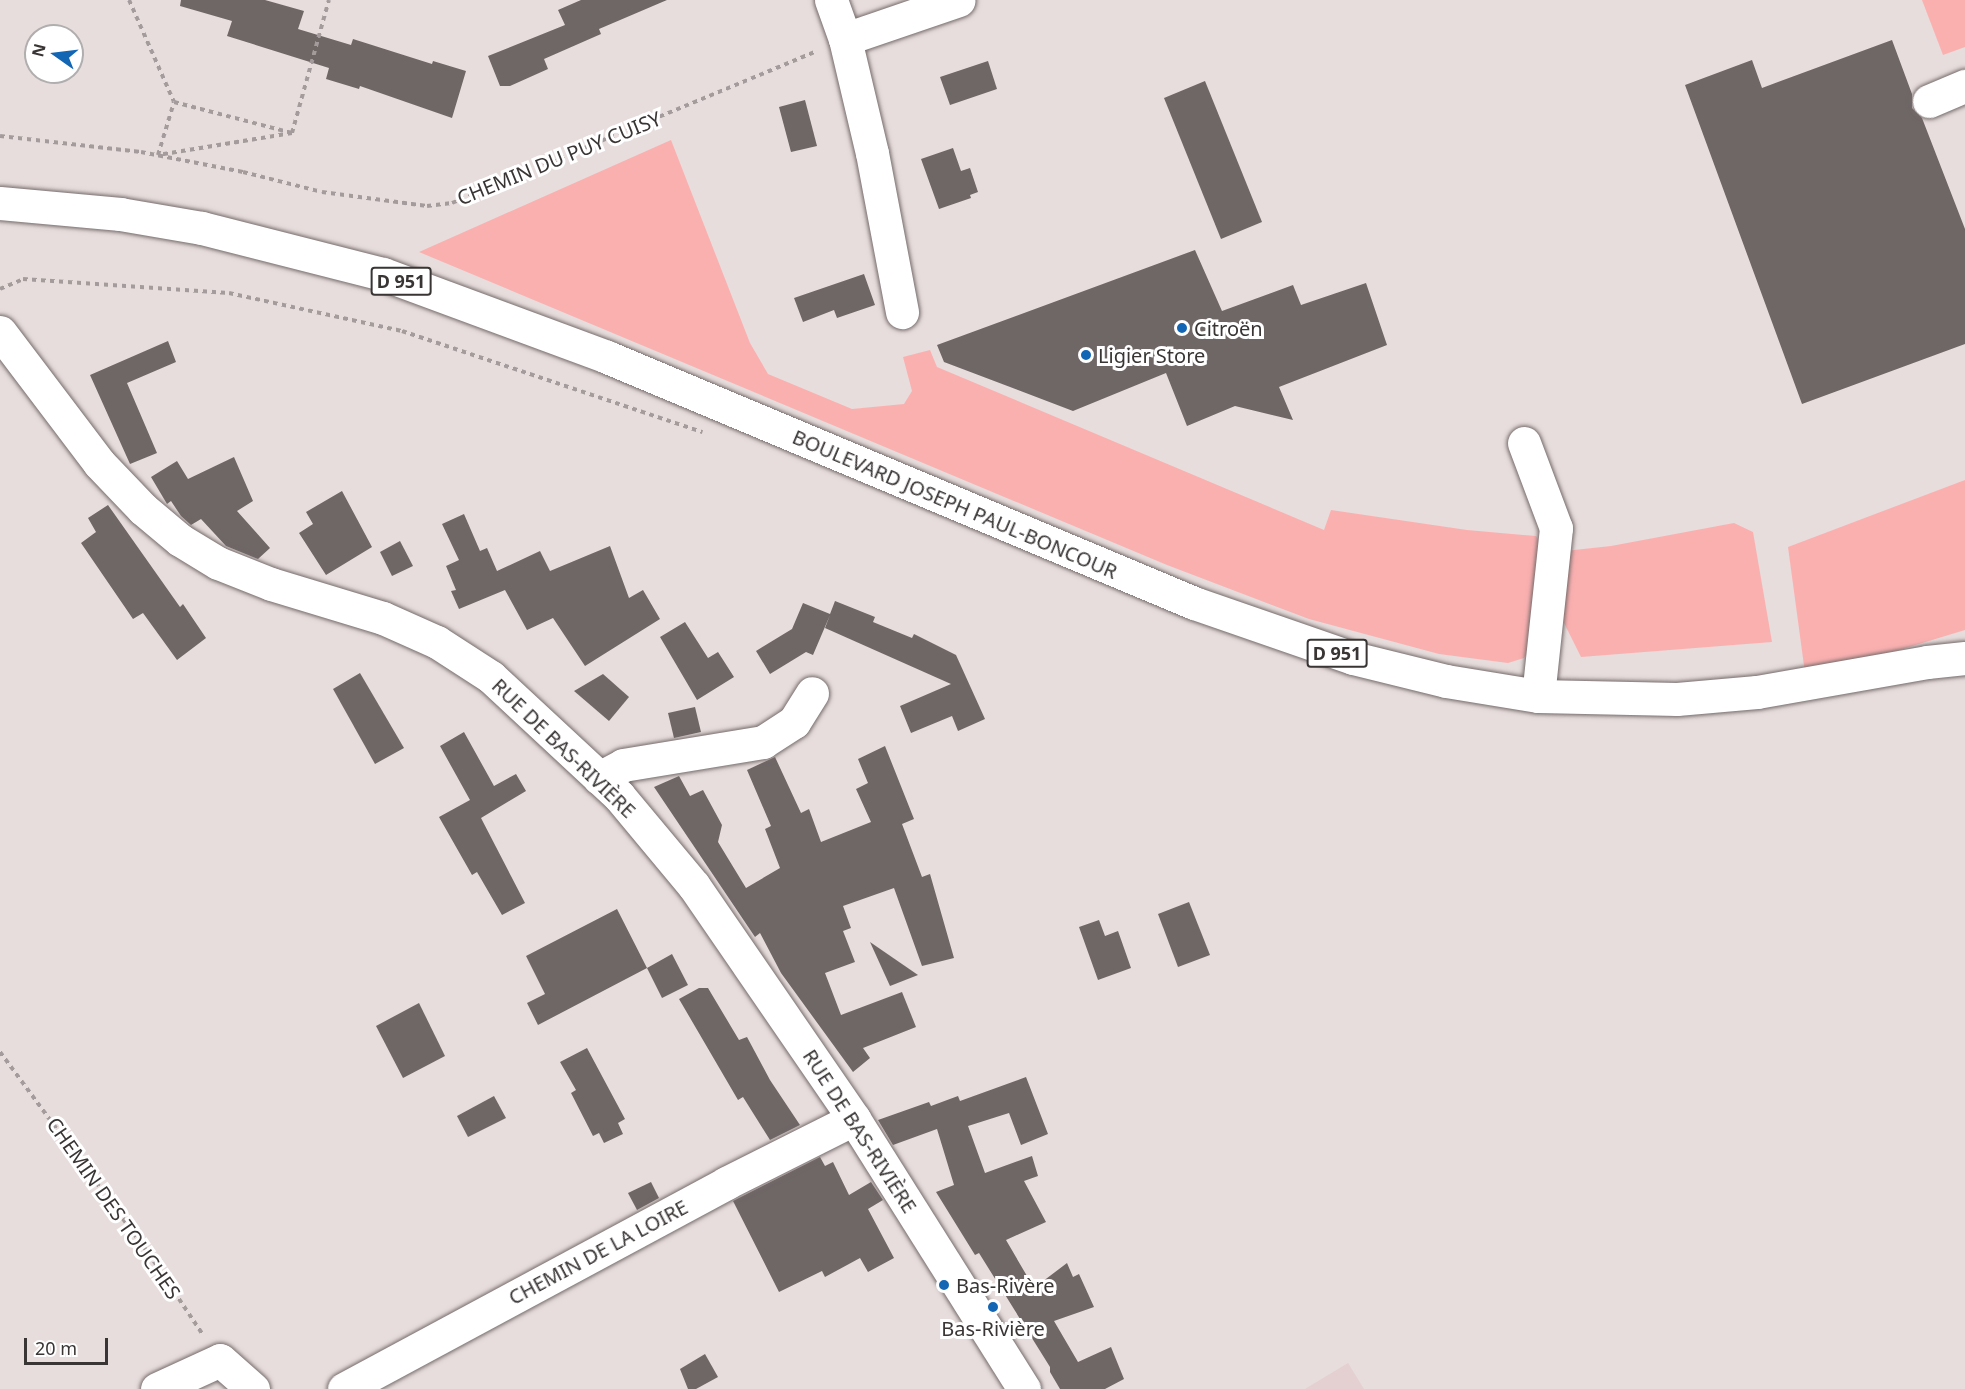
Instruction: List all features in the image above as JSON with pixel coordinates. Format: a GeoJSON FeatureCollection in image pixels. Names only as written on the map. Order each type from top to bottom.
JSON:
{"type":"FeatureCollection","features":[{"type":"Feature","properties":{"kind":"street"},"geometry":{"type":"LineString","coordinates":[[831,0],[845,39],[872,153],[902,312]]}},
{"type":"Feature","properties":{"kind":"street"},"geometry":{"type":"LineString","coordinates":[[845,39],[959,0]]}},
{"type":"Feature","properties":{"kind":"street"},"geometry":{"type":"LineString","coordinates":[[1929,101],[1965,86]]}},
{"type":"Feature","properties":{"kind":"street","name":"BOULEVARD JOSEPH PAUL-BONCOUR"},"geometry":{"type":"LineString","coordinates":[[0,203],[120,214],[202,228],[383,274],[607,357],[1194,603],[1353,658],[1446,681],[1538,696],[1677,699],[1757,692],[1927,662],[1965,658]]}},
{"type":"Feature","properties":{"kind":"street","name":"RUE DE BAS-RIVIÈRE"},"geometry":{"type":"LineString","coordinates":[[0,332],[99,463],[143,508],[180,540],[218,563],[271,584],[383,618],[437,642],[491,677],[619,796],[694,886],[854,1119],[1024,1389]]}},
{"type":"Feature","properties":{"kind":"street"},"geometry":{"type":"LineString","coordinates":[[1524,443],[1556,528],[1538,696]]}},
{"type":"Feature","properties":{"kind":"street","name":"BOULEVARD JOSEPH PAUL-BONCOUR"},"geometry":{"type":"LineString","coordinates":[[1927,662],[1965,645]]}},
{"type":"Feature","properties":{"kind":"street"},"geometry":{"type":"LineString","coordinates":[[599,778],[623,765],[763,742],[794,722],[812,693]]}},
{"type":"Feature","properties":{"kind":"street","name":"CHEMIN DE LA LOIRE"},"geometry":{"type":"LineString","coordinates":[[344,1389],[726,1183],[854,1119]]}},
{"type":"Feature","properties":{"kind":"street"},"geometry":{"type":"LineString","coordinates":[[157,1389],[220,1360],[253,1389]]}},
{"type":"Feature","properties":{"kind":"path"},"geometry":{"type":"LineString","coordinates":[[129,0],[174,102],[158,155],[292,133]]}},
{"type":"Feature","properties":{"kind":"path"},"geometry":{"type":"LineString","coordinates":[[292,133],[330,0]]}},
{"type":"Feature","properties":{"kind":"path","name":"CHEMIN DU PUY CUISY"},"geometry":{"type":"LineString","coordinates":[[0,136],[158,155],[368,200],[427,206],[452,203],[845,39]]}},
{"type":"Feature","properties":{"kind":"path"},"geometry":{"type":"LineString","coordinates":[[174,102],[292,133]]}},
{"type":"Feature","properties":{"kind":"path"},"geometry":{"type":"LineString","coordinates":[[0,289],[23,279],[229,293],[402,331],[713,435]]}},
{"type":"Feature","properties":{"kind":"path","name":"CHEMIN DES TOUCHES"},"geometry":{"type":"LineString","coordinates":[[0,1052],[149,1254],[220,1360]]}},
{"type":"Feature","properties":{"kind":"shaded area"},"geometry":{"type":"Polygon","coordinates":[[[1922,0],[1965,0],[1965,47],[1943,55],[1922,0]]]}},
{"type":"Feature","properties":{"kind":"shaded area"},"geometry":{"type":"Polygon","coordinates":[[[671,140],[750,343],[768,374],[852,409],[904,404],[912,391],[903,357],[930,350],[937,367],[1324,530],[1331,510],[1467,530],[1536,536],[1545,550],[1534,643],[1524,658],[1508,663],[1439,654],[1309,619],[1167,565],[419,252],[671,140]]]}},
{"type":"Feature","properties":{"kind":"shaded area"},"geometry":{"type":"Polygon","coordinates":[[[1965,480],[1965,630],[1886,654],[1805,673],[1788,547],[1965,480]]]}},
{"type":"Feature","properties":{"kind":"shaded area"},"geometry":{"type":"Polygon","coordinates":[[[1734,523],[1753,532],[1772,642],[1581,657],[1562,619],[1565,551],[1611,546],[1734,523]]]}},
{"type":"Feature","properties":{"kind":"shaded area"},"geometry":{"type":"Polygon","coordinates":[[[1348,1363],[1364,1389],[1305,1389],[1348,1363]]]}},
{"type":"Feature","properties":{"kind":"building"},"geometry":{"type":"Polygon","coordinates":[[[181,0],[265,0],[304,11],[298,29],[351,45],[353,39],[432,64],[433,61],[466,71],[452,118],[360,86],[359,89],[326,79],[329,68],[227,36],[232,21],[180,6],[181,0]]]}},
{"type":"Feature","properties":{"kind":"building"},"geometry":{"type":"Polygon","coordinates":[[[581,0],[667,0],[599,29],[601,34],[544,59],[548,69],[510,86],[500,86],[488,56],[565,25],[558,10],[581,0]]]}},
{"type":"Feature","properties":{"kind":"building"},"geometry":{"type":"Polygon","coordinates":[[[1892,40],[1912,94],[1912,108],[1922,118],[1965,229],[1965,344],[1802,404],[1685,85],[1752,60],[1762,88],[1892,40]]]}},
{"type":"Feature","properties":{"kind":"building"},"geometry":{"type":"Polygon","coordinates":[[[988,61],[997,89],[950,105],[940,77],[988,61]]]}},
{"type":"Feature","properties":{"kind":"building"},"geometry":{"type":"Polygon","coordinates":[[[1205,81],[1262,222],[1221,239],[1164,98],[1205,81]]]}},
{"type":"Feature","properties":{"kind":"building"},"geometry":{"type":"Polygon","coordinates":[[[805,100],[817,146],[791,152],[779,107],[805,100]]]}},
{"type":"Feature","properties":{"kind":"building"},"geometry":{"type":"Polygon","coordinates":[[[953,148],[961,171],[970,168],[978,192],[970,195],[971,198],[939,209],[921,159],[953,148]]]}},
{"type":"Feature","properties":{"kind":"building","name":"Citroën"},"geometry":{"type":"Polygon","coordinates":[[[1195,250],[1222,311],[1293,285],[1301,305],[1366,283],[1387,345],[1279,387],[1293,420],[1235,406],[1187,426],[1166,373],[1073,411],[944,362],[937,345],[1195,250]]]}},
{"type":"Feature","properties":{"kind":"building"},"geometry":{"type":"Polygon","coordinates":[[[864,274],[875,305],[837,318],[834,310],[803,322],[794,298],[864,274]]]}},
{"type":"Feature","properties":{"kind":"building"},"geometry":{"type":"Polygon","coordinates":[[[168,341],[176,362],[127,383],[157,453],[130,464],[90,375],[168,341]]]}},
{"type":"Feature","properties":{"kind":"building"},"geometry":{"type":"Polygon","coordinates":[[[234,457],[253,501],[237,511],[270,548],[258,559],[226,546],[201,519],[191,525],[181,516],[171,501],[167,504],[151,477],[177,461],[188,479],[234,457]]]}},
{"type":"Feature","properties":{"kind":"building"},"geometry":{"type":"Polygon","coordinates":[[[342,491],[372,547],[326,575],[299,533],[313,524],[306,512],[342,491]]]}},
{"type":"Feature","properties":{"kind":"building"},"geometry":{"type":"Polygon","coordinates":[[[108,505],[180,607],[183,604],[206,638],[177,660],[143,613],[133,619],[81,543],[96,532],[88,518],[108,505]]]}},
{"type":"Feature","properties":{"kind":"building"},"geometry":{"type":"Polygon","coordinates":[[[464,514],[480,551],[487,548],[497,571],[540,551],[550,571],[610,546],[629,598],[643,590],[660,619],[585,666],[553,618],[527,630],[505,590],[459,609],[451,591],[456,590],[446,566],[459,560],[442,524],[464,514]]]}},
{"type":"Feature","properties":{"kind":"building"},"geometry":{"type":"Polygon","coordinates":[[[400,541],[413,566],[392,576],[380,552],[400,541]]]}},
{"type":"Feature","properties":{"kind":"building"},"geometry":{"type":"Polygon","coordinates":[[[835,601],[875,617],[873,622],[912,638],[914,634],[956,655],[985,719],[958,731],[952,716],[911,733],[900,706],[951,684],[825,628],[830,615],[813,655],[806,652],[770,674],[756,651],[792,629],[803,603],[830,614],[835,601]]]}},
{"type":"Feature","properties":{"kind":"building"},"geometry":{"type":"Polygon","coordinates":[[[685,622],[708,658],[718,652],[734,677],[697,700],[660,637],[685,622]]]}},
{"type":"Feature","properties":{"kind":"building"},"geometry":{"type":"Polygon","coordinates":[[[360,673],[404,748],[375,764],[333,689],[360,673]]]}},
{"type":"Feature","properties":{"kind":"building"},"geometry":{"type":"Polygon","coordinates":[[[603,674],[629,697],[609,721],[574,691],[603,674]]]}},
{"type":"Feature","properties":{"kind":"building"},"geometry":{"type":"Polygon","coordinates":[[[695,707],[701,732],[674,738],[668,713],[695,707]]]}},
{"type":"Feature","properties":{"kind":"building"},"geometry":{"type":"Polygon","coordinates":[[[464,732],[494,786],[516,774],[526,791],[481,818],[525,903],[502,915],[477,872],[472,875],[439,817],[470,800],[440,746],[464,732]]]}},
{"type":"Feature","properties":{"kind":"building"},"geometry":{"type":"Polygon","coordinates":[[[885,746],[914,819],[902,824],[922,877],[930,874],[954,958],[922,966],[894,888],[843,906],[851,928],[843,931],[855,962],[825,973],[841,1015],[902,992],[916,1027],[863,1048],[870,1058],[853,1072],[781,973],[760,933],[755,937],[654,787],[679,776],[690,796],[703,790],[722,825],[718,842],[746,888],[780,868],[765,829],[771,826],[747,770],[775,757],[801,813],[809,809],[821,842],[871,822],[856,789],[868,783],[858,759],[885,746]]]}},
{"type":"Feature","properties":{"kind":"building"},"geometry":{"type":"Polygon","coordinates":[[[1189,902],[1210,955],[1178,967],[1158,914],[1189,902]]]}},
{"type":"Feature","properties":{"kind":"building"},"geometry":{"type":"Polygon","coordinates":[[[617,909],[647,968],[538,1025],[527,1003],[545,994],[526,956],[617,909]]]}},
{"type":"Feature","properties":{"kind":"building"},"geometry":{"type":"Polygon","coordinates":[[[1099,920],[1105,936],[1118,931],[1131,968],[1098,980],[1079,927],[1099,920]]]}},
{"type":"Feature","properties":{"kind":"building"},"geometry":{"type":"Polygon","coordinates":[[[870,942],[918,975],[890,986],[870,942]]]}},
{"type":"Feature","properties":{"kind":"building"},"geometry":{"type":"Polygon","coordinates":[[[672,954],[688,985],[662,998],[647,968],[672,954]]]}},
{"type":"Feature","properties":{"kind":"building"},"geometry":{"type":"Polygon","coordinates":[[[699,988],[708,988],[739,1040],[747,1037],[770,1080],[800,1125],[770,1140],[743,1097],[738,1100],[679,999],[699,988]]]}},
{"type":"Feature","properties":{"kind":"building"},"geometry":{"type":"Polygon","coordinates":[[[419,1003],[445,1056],[403,1078],[376,1026],[419,1003]]]}},
{"type":"Feature","properties":{"kind":"building"},"geometry":{"type":"Polygon","coordinates":[[[587,1048],[625,1119],[618,1123],[623,1134],[604,1143],[599,1133],[593,1136],[571,1093],[576,1090],[560,1062],[587,1048]]]}},
{"type":"Feature","properties":{"kind":"building"},"geometry":{"type":"Polygon","coordinates":[[[1026,1077],[1048,1134],[1021,1145],[1009,1113],[968,1126],[985,1173],[1032,1156],[1038,1176],[1024,1181],[1046,1222],[1006,1240],[1034,1288],[1067,1263],[1073,1277],[1079,1274],[1094,1307],[1054,1321],[1078,1362],[1111,1347],[1124,1379],[1105,1389],[1060,1389],[1050,1372],[1050,1367],[979,1253],[975,1255],[936,1192],[954,1185],[937,1129],[893,1145],[878,1120],[929,1102],[931,1106],[958,1096],[960,1101],[1026,1077]]]}},
{"type":"Feature","properties":{"kind":"building"},"geometry":{"type":"Polygon","coordinates":[[[494,1096],[506,1118],[468,1137],[457,1116],[494,1096]]]}},
{"type":"Feature","properties":{"kind":"building"},"geometry":{"type":"Polygon","coordinates":[[[820,1157],[825,1166],[833,1162],[849,1195],[871,1182],[883,1200],[868,1209],[894,1258],[868,1272],[860,1258],[825,1277],[822,1271],[779,1292],[733,1201],[820,1157]]]}},
{"type":"Feature","properties":{"kind":"building"},"geometry":{"type":"Polygon","coordinates":[[[651,1182],[659,1198],[637,1210],[628,1193],[651,1182]]]}},
{"type":"Feature","properties":{"kind":"building"},"geometry":{"type":"Polygon","coordinates":[[[705,1354],[718,1377],[696,1389],[688,1389],[680,1369],[705,1354]]]}},
{"type":"Feature","properties":{"kind":"place","name":"Citroën"},"geometry":{"type":"Point","coordinates":[1182,328]}},
{"type":"Feature","properties":{"kind":"place","name":"Ligier Store"},"geometry":{"type":"Point","coordinates":[1086,355]}},
{"type":"Feature","properties":{"kind":"place","name":"Bas-Rivère"},"geometry":{"type":"Point","coordinates":[944,1285]}},
{"type":"Feature","properties":{"kind":"place","name":"Bas-Rivière"},"geometry":{"type":"Point","coordinates":[993,1307]}}]}
